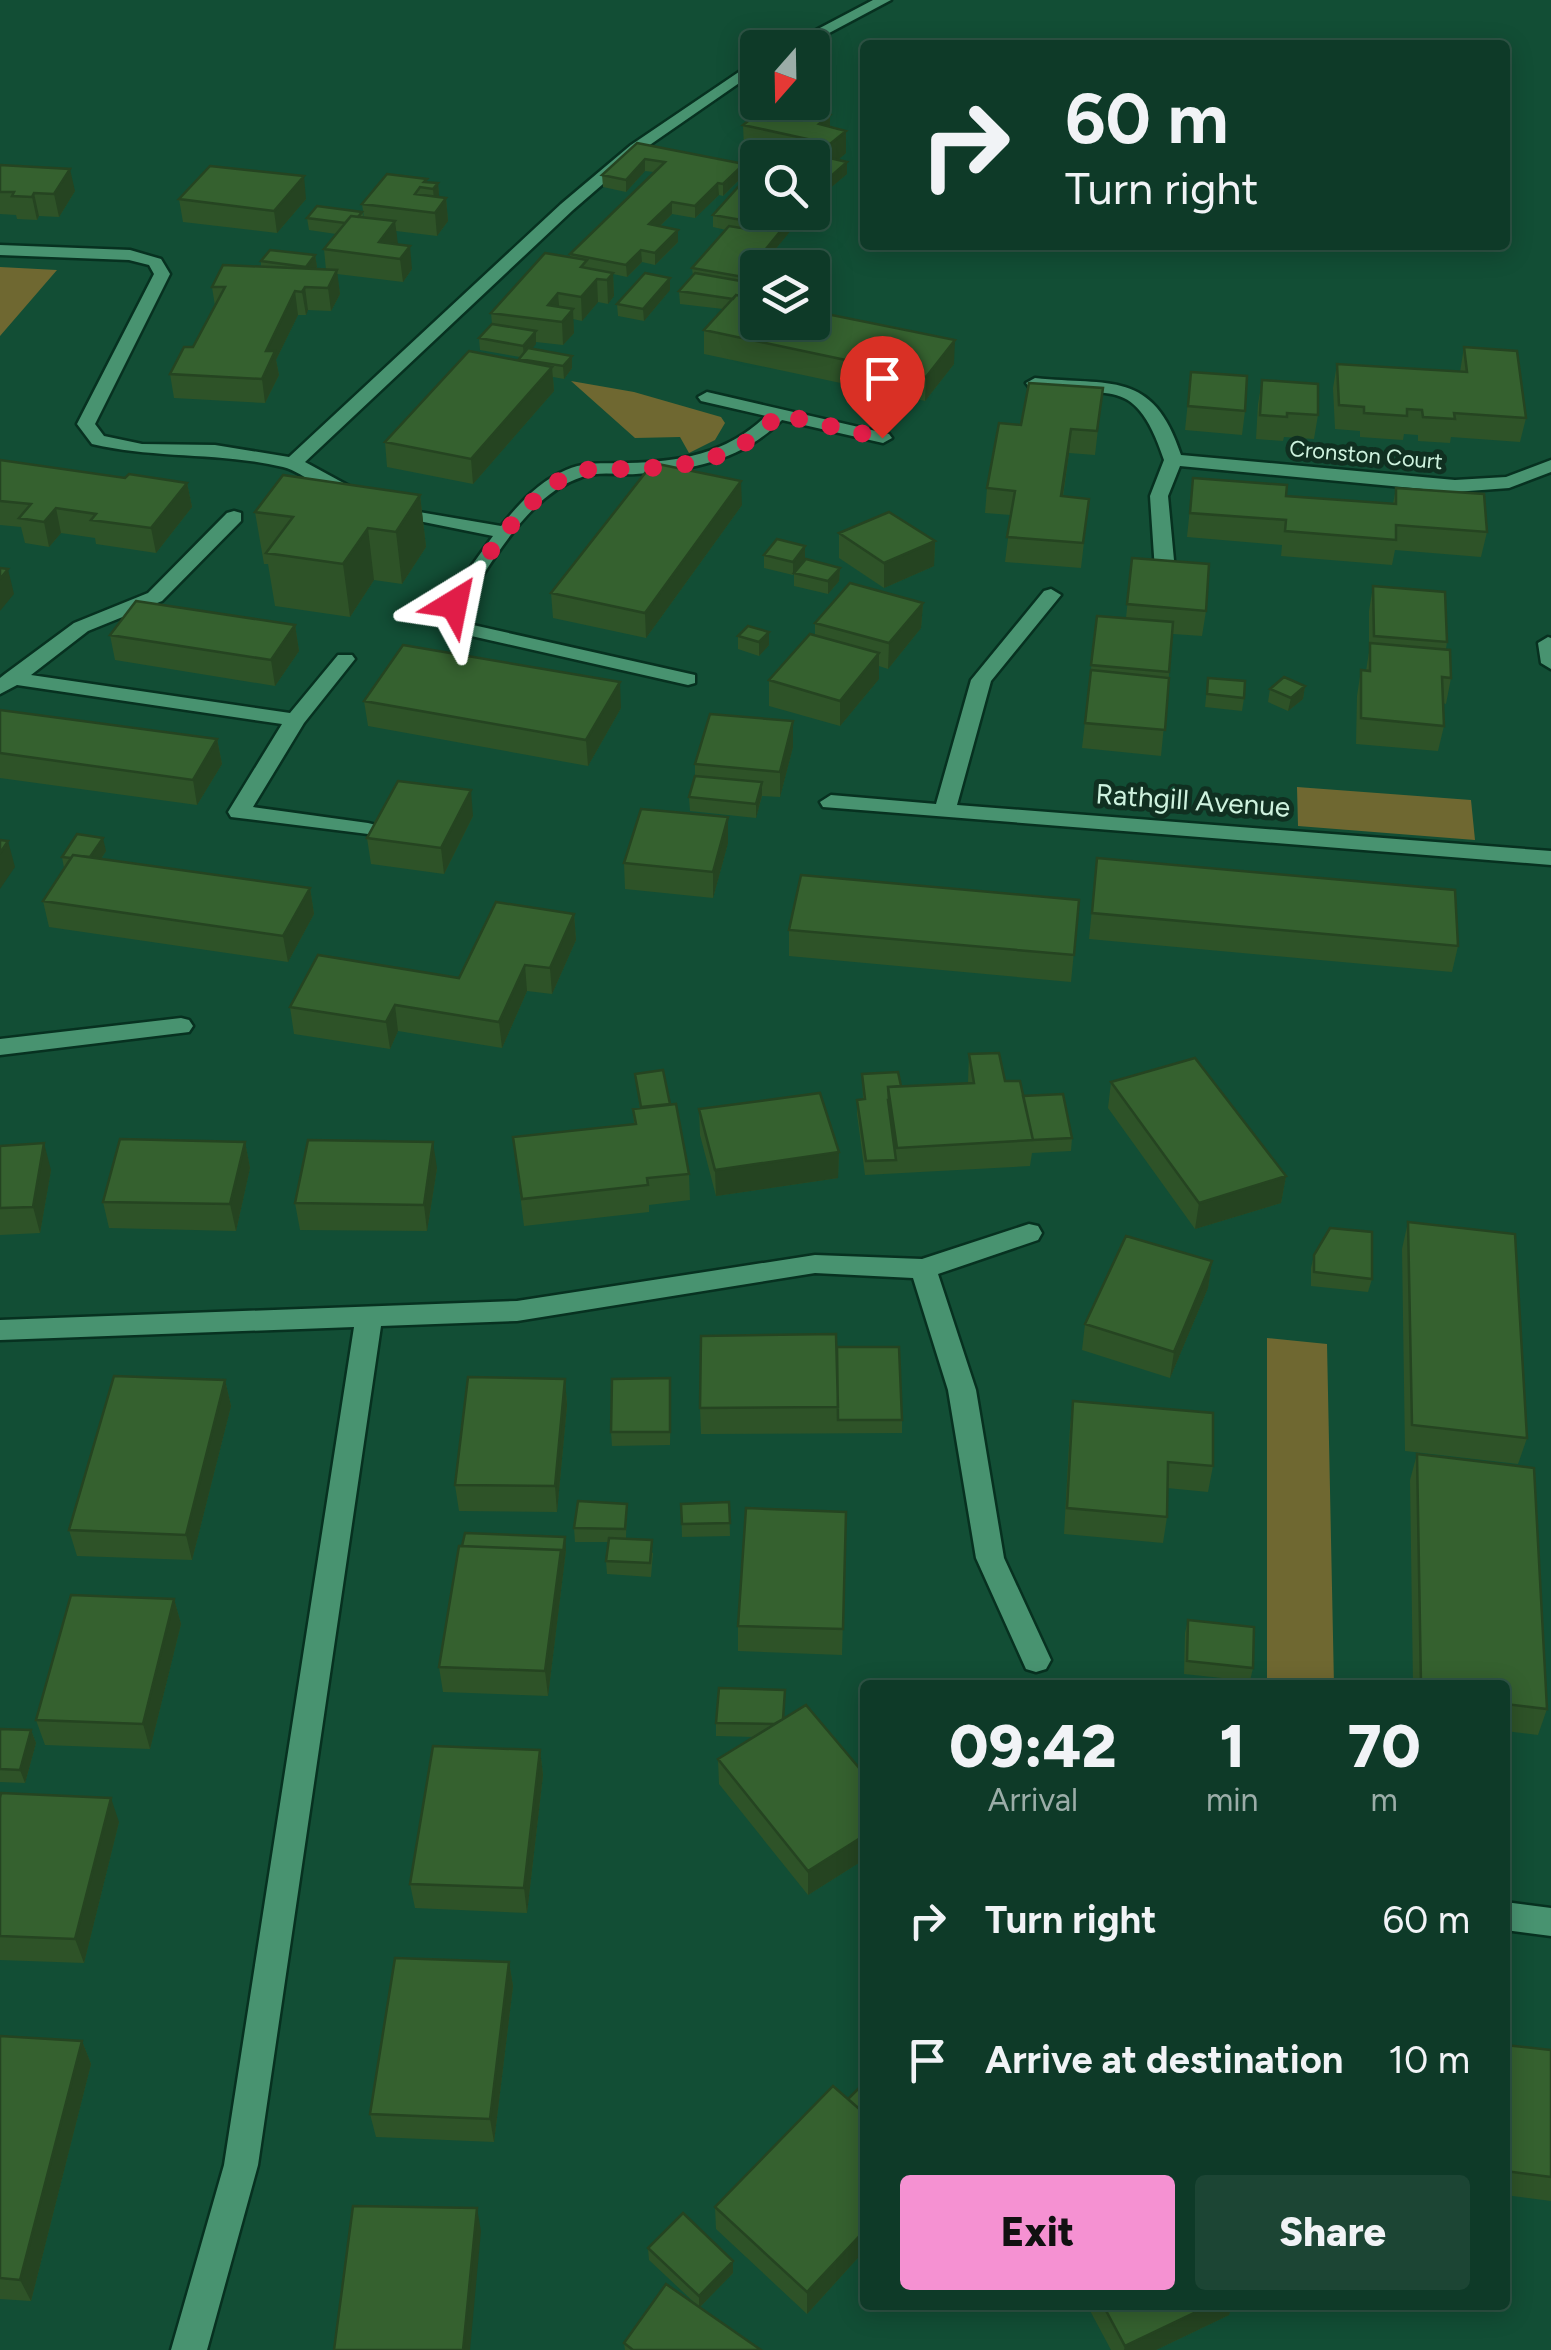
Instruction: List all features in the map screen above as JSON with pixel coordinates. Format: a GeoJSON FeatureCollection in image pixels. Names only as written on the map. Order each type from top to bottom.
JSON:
{"type":"FeatureCollection","features":[{"type":"Feature","properties":{"kind":"street"},"geometry":{"type":"LineString","coordinates":[[824,30],[884,0]]}},
{"type":"Feature","properties":{"kind":"street"},"geometry":{"type":"LineString","coordinates":[[293,463],[636,148],[740,76]]}},
{"type":"Feature","properties":{"kind":"street"},"geometry":{"type":"LineString","coordinates":[[0,250],[130,255],[155,262],[162,274],[86,424],[98,440],[142,450],[215,450],[293,463],[366,503],[504,532]]}},
{"type":"Feature","properties":{"kind":"street"},"geometry":{"type":"LineString","coordinates":[[1036,383],[1066,388],[1098,386],[1130,393],[1155,413],[1173,460],[1159,496],[1165,571]]}},
{"type":"Feature","properties":{"kind":"street"},"geometry":{"type":"LineString","coordinates":[[707,397],[882,438]]}},
{"type":"Feature","properties":{"kind":"street"},"geometry":{"type":"LineString","coordinates":[[688,679],[466,629],[454,604],[504,532],[568,475],[587,470],[670,468],[735,452],[778,414]]}},
{"type":"Feature","properties":{"kind":"street","name":"Cronston Court"},"geometry":{"type":"LineString","coordinates":[[1173,460],[1456,486],[1509,482],[1551,466]]}},
{"type":"Feature","properties":{"kind":"street"},"geometry":{"type":"LineString","coordinates":[[6,683],[81,627],[155,597],[234,517]]}},
{"type":"Feature","properties":{"kind":"street"},"geometry":{"type":"LineString","coordinates":[[946,811],[981,680],[1051,595]]}},
{"type":"Feature","properties":{"kind":"street"},"geometry":{"type":"LineString","coordinates":[[346,659],[294,720],[239,812],[368,830]]}},
{"type":"Feature","properties":{"kind":"street"},"geometry":{"type":"LineString","coordinates":[[6,683],[294,720]]}},
{"type":"Feature","properties":{"kind":"street","name":"Rathgill Avenue"},"geometry":{"type":"LineString","coordinates":[[831,802],[1551,858]]}},
{"type":"Feature","properties":{"kind":"street"},"geometry":{"type":"LineString","coordinates":[[0,1047],[181,1026]]}},
{"type":"Feature","properties":{"kind":"street"},"geometry":{"type":"LineString","coordinates":[[0,1330],[517,1310],[815,1264],[924,1270],[1028,1233]]}},
{"type":"Feature","properties":{"kind":"street"},"geometry":{"type":"LineString","coordinates":[[924,1270],[962,1390],[990,1558],[1036,1660]]}},
{"type":"Feature","properties":{"kind":"street"},"geometry":{"type":"LineString","coordinates":[[189,2350],[240,2165],[369,1316]]}},
{"type":"Feature","properties":{"kind":"street"},"geometry":{"type":"LineString","coordinates":[[1510,1917],[1551,1922]]}},
{"type":"Feature","properties":{"kind":"shaded area"},"geometry":{"type":"Polygon","coordinates":[[[0,267],[57,270],[0,336],[0,267]]]}},
{"type":"Feature","properties":{"kind":"shaded area"},"geometry":{"type":"Polygon","coordinates":[[[571,381],[634,392],[721,417],[725,423],[715,440],[689,453],[680,437],[635,438],[571,381]]]}},
{"type":"Feature","properties":{"kind":"shaded area"},"geometry":{"type":"Polygon","coordinates":[[[1297,787],[1471,800],[1475,840],[1298,826],[1297,787]]]}},
{"type":"Feature","properties":{"kind":"shaded area"},"geometry":{"type":"Polygon","coordinates":[[[1267,1338],[1327,1344],[1334,1680],[1267,1680],[1267,1338]]]}},
{"type":"Feature","properties":{"kind":"building"},"geometry":{"type":"Polygon","coordinates":[[[749,120],[824,120],[819,124],[846,131],[830,144],[830,140],[812,140],[743,125],[749,120]]]}},
{"type":"Feature","properties":{"kind":"building"},"geometry":{"type":"Polygon","coordinates":[[[637,143],[740,163],[723,184],[718,183],[695,206],[672,202],[649,224],[678,230],[655,253],[641,250],[626,265],[570,254],[665,162],[645,159],[626,180],[602,175],[637,143]]]}},
{"type":"Feature","properties":{"kind":"building"},"geometry":{"type":"Polygon","coordinates":[[[830,158],[847,162],[830,177],[830,158]]]}},
{"type":"Feature","properties":{"kind":"building"},"geometry":{"type":"Polygon","coordinates":[[[0,165],[70,169],[54,194],[12,196],[14,192],[0,192],[0,165]]]}},
{"type":"Feature","properties":{"kind":"building"},"geometry":{"type":"Polygon","coordinates":[[[210,166],[304,176],[274,211],[179,199],[210,166]]]}},
{"type":"Feature","properties":{"kind":"building"},"geometry":{"type":"Polygon","coordinates":[[[387,174],[438,183],[433,189],[420,187],[415,194],[446,198],[435,213],[362,204],[387,174]]]}},
{"type":"Feature","properties":{"kind":"building"},"geometry":{"type":"Polygon","coordinates":[[[738,187],[740,187],[740,220],[713,215],[738,187]]]}},
{"type":"Feature","properties":{"kind":"building"},"geometry":{"type":"Polygon","coordinates":[[[317,206],[362,212],[345,223],[307,218],[317,206]]]}},
{"type":"Feature","properties":{"kind":"building"},"geometry":{"type":"Polygon","coordinates":[[[351,216],[395,221],[379,242],[410,246],[400,259],[324,249],[351,216]]]}},
{"type":"Feature","properties":{"kind":"building"},"geometry":{"type":"Polygon","coordinates":[[[729,226],[740,230],[781,230],[765,250],[740,250],[740,276],[692,268],[729,226]]]}},
{"type":"Feature","properties":{"kind":"building"},"geometry":{"type":"Polygon","coordinates":[[[270,250],[315,255],[306,267],[261,261],[270,250]]]}},
{"type":"Feature","properties":{"kind":"building"},"geometry":{"type":"Polygon","coordinates":[[[545,253],[587,260],[581,267],[613,273],[607,280],[597,279],[581,297],[558,293],[548,305],[573,309],[562,322],[491,313],[545,253]]]}},
{"type":"Feature","properties":{"kind":"building"},"geometry":{"type":"Polygon","coordinates":[[[223,265],[337,270],[328,288],[305,287],[302,292],[295,291],[266,351],[275,351],[262,379],[170,374],[184,347],[193,347],[225,287],[212,287],[223,265]]]}},
{"type":"Feature","properties":{"kind":"building"},"geometry":{"type":"Polygon","coordinates":[[[645,273],[670,278],[643,309],[617,304],[645,273]]]}},
{"type":"Feature","properties":{"kind":"building"},"geometry":{"type":"Polygon","coordinates":[[[695,273],[740,281],[740,296],[733,299],[679,291],[695,273]]]}},
{"type":"Feature","properties":{"kind":"building"},"geometry":{"type":"Polygon","coordinates":[[[736,295],[740,296],[740,338],[704,330],[736,295]]]}},
{"type":"Feature","properties":{"kind":"building"},"geometry":{"type":"Polygon","coordinates":[[[830,315],[955,340],[926,377],[751,340],[830,340],[830,315]]]}},
{"type":"Feature","properties":{"kind":"building"},"geometry":{"type":"Polygon","coordinates":[[[492,324],[536,331],[523,346],[479,338],[492,324]]]}},
{"type":"Feature","properties":{"kind":"building"},"geometry":{"type":"Polygon","coordinates":[[[1464,347],[1517,351],[1526,418],[1454,413],[1455,419],[1423,417],[1422,410],[1407,409],[1407,416],[1364,413],[1364,407],[1339,405],[1337,364],[1467,372],[1464,347]]]}},
{"type":"Feature","properties":{"kind":"building"},"geometry":{"type":"Polygon","coordinates":[[[528,348],[572,356],[563,366],[519,359],[528,348]]]}},
{"type":"Feature","properties":{"kind":"building"},"geometry":{"type":"Polygon","coordinates":[[[469,351],[552,367],[471,459],[385,442],[469,351]]]}},
{"type":"Feature","properties":{"kind":"building"},"geometry":{"type":"Polygon","coordinates":[[[1191,372],[1247,376],[1245,411],[1188,406],[1191,372]]]}},
{"type":"Feature","properties":{"kind":"building"},"geometry":{"type":"Polygon","coordinates":[[[1262,380],[1318,384],[1318,415],[1260,415],[1262,380]]]}},
{"type":"Feature","properties":{"kind":"building"},"geometry":{"type":"Polygon","coordinates":[[[1029,383],[1103,388],[1097,431],[1071,429],[1061,496],[1089,499],[1083,543],[1007,537],[1015,491],[987,488],[999,423],[1021,425],[1029,383]]]}},
{"type":"Feature","properties":{"kind":"building"},"geometry":{"type":"Polygon","coordinates":[[[0,460],[187,483],[151,528],[91,520],[96,514],[56,508],[44,522],[19,518],[31,504],[0,501],[0,460]]]}},
{"type":"Feature","properties":{"kind":"building"},"geometry":{"type":"Polygon","coordinates":[[[653,463],[741,481],[645,613],[551,593],[653,463]]]}},
{"type":"Feature","properties":{"kind":"building"},"geometry":{"type":"Polygon","coordinates":[[[283,475],[420,495],[396,532],[368,528],[343,564],[266,553],[293,517],[255,512],[283,475]]]}},
{"type":"Feature","properties":{"kind":"building"},"geometry":{"type":"Polygon","coordinates":[[[1193,478],[1287,485],[1286,496],[1396,504],[1396,488],[1484,494],[1487,532],[1396,525],[1396,540],[1285,531],[1286,520],[1190,513],[1193,478]]]}},
{"type":"Feature","properties":{"kind":"building"},"geometry":{"type":"Polygon","coordinates":[[[889,512],[935,541],[884,563],[839,533],[889,512]]]}},
{"type":"Feature","properties":{"kind":"building"},"geometry":{"type":"Polygon","coordinates":[[[777,539],[805,546],[793,562],[764,555],[777,539]]]}},
{"type":"Feature","properties":{"kind":"building"},"geometry":{"type":"Polygon","coordinates":[[[1132,558],[1209,564],[1206,611],[1127,604],[1132,558]]]}},
{"type":"Feature","properties":{"kind":"building"},"geometry":{"type":"Polygon","coordinates":[[[806,559],[840,568],[828,581],[794,573],[806,559]]]}},
{"type":"Feature","properties":{"kind":"building"},"geometry":{"type":"Polygon","coordinates":[[[850,583],[923,603],[889,643],[815,623],[850,583]]]}},
{"type":"Feature","properties":{"kind":"building"},"geometry":{"type":"Polygon","coordinates":[[[1373,586],[1445,592],[1447,642],[1374,636],[1373,586]]]}},
{"type":"Feature","properties":{"kind":"building"},"geometry":{"type":"Polygon","coordinates":[[[136,601],[295,625],[271,660],[110,635],[136,601]]]}},
{"type":"Feature","properties":{"kind":"building"},"geometry":{"type":"Polygon","coordinates":[[[1097,616],[1173,622],[1169,672],[1091,665],[1097,616]]]}},
{"type":"Feature","properties":{"kind":"building"},"geometry":{"type":"Polygon","coordinates":[[[748,626],[769,632],[759,642],[738,636],[748,626]]]}},
{"type":"Feature","properties":{"kind":"building"},"geometry":{"type":"Polygon","coordinates":[[[810,634],[879,653],[840,701],[769,680],[810,634]]]}},
{"type":"Feature","properties":{"kind":"building"},"geometry":{"type":"Polygon","coordinates":[[[1370,643],[1450,650],[1451,678],[1442,677],[1444,726],[1361,718],[1361,670],[1370,671],[1370,643]]]}},
{"type":"Feature","properties":{"kind":"building"},"geometry":{"type":"Polygon","coordinates":[[[403,645],[620,682],[586,740],[364,701],[403,645]]]}},
{"type":"Feature","properties":{"kind":"building"},"geometry":{"type":"Polygon","coordinates":[[[1091,670],[1169,678],[1165,730],[1085,723],[1091,670]]]}},
{"type":"Feature","properties":{"kind":"building"},"geometry":{"type":"Polygon","coordinates":[[[1284,677],[1305,686],[1291,698],[1270,689],[1284,677]]]}},
{"type":"Feature","properties":{"kind":"building"},"geometry":{"type":"Polygon","coordinates":[[[1208,678],[1245,681],[1244,698],[1207,694],[1208,678]]]}},
{"type":"Feature","properties":{"kind":"building"},"geometry":{"type":"Polygon","coordinates":[[[0,710],[217,739],[193,780],[0,753],[0,710]]]}},
{"type":"Feature","properties":{"kind":"building"},"geometry":{"type":"Polygon","coordinates":[[[710,714],[793,721],[780,772],[695,764],[710,714]]]}},
{"type":"Feature","properties":{"kind":"building"},"geometry":{"type":"Polygon","coordinates":[[[695,776],[762,782],[756,804],[689,797],[695,776]]]}},
{"type":"Feature","properties":{"kind":"building"},"geometry":{"type":"Polygon","coordinates":[[[398,781],[471,790],[441,848],[367,838],[398,781]]]}},
{"type":"Feature","properties":{"kind":"building"},"geometry":{"type":"Polygon","coordinates":[[[641,809],[728,817],[713,872],[624,863],[641,809]]]}},
{"type":"Feature","properties":{"kind":"building"},"geometry":{"type":"Polygon","coordinates":[[[77,834],[103,838],[90,857],[62,857],[77,834]]]}},
{"type":"Feature","properties":{"kind":"building"},"geometry":{"type":"Polygon","coordinates":[[[73,855],[310,888],[283,936],[43,901],[73,855]]]}},
{"type":"Feature","properties":{"kind":"building"},"geometry":{"type":"Polygon","coordinates":[[[1097,858],[1455,890],[1458,946],[1092,913],[1097,858]]]}},
{"type":"Feature","properties":{"kind":"building"},"geometry":{"type":"Polygon","coordinates":[[[801,875],[1079,900],[1074,955],[789,930],[801,875]]]}},
{"type":"Feature","properties":{"kind":"building"},"geometry":{"type":"Polygon","coordinates":[[[496,902],[574,914],[550,968],[525,965],[499,1022],[395,1005],[386,1022],[290,1007],[318,955],[459,978],[496,902]]]}},
{"type":"Feature","properties":{"kind":"building"},"geometry":{"type":"Polygon","coordinates":[[[999,1053],[1005,1081],[1020,1081],[1033,1140],[897,1148],[888,1087],[974,1083],[969,1054],[999,1053]]]}},
{"type":"Feature","properties":{"kind":"building"},"geometry":{"type":"Polygon","coordinates":[[[1195,1058],[1286,1176],[1199,1203],[1111,1082],[1195,1058]]]}},
{"type":"Feature","properties":{"kind":"building"},"geometry":{"type":"Polygon","coordinates":[[[663,1070],[670,1104],[641,1107],[635,1074],[663,1070]]]}},
{"type":"Feature","properties":{"kind":"building"},"geometry":{"type":"Polygon","coordinates":[[[898,1072],[901,1086],[888,1087],[896,1160],[866,1161],[857,1100],[865,1099],[862,1074],[898,1072]]]}},
{"type":"Feature","properties":{"kind":"building"},"geometry":{"type":"Polygon","coordinates":[[[820,1093],[839,1152],[715,1170],[699,1109],[820,1093]]]}},
{"type":"Feature","properties":{"kind":"building"},"geometry":{"type":"Polygon","coordinates":[[[1063,1094],[1072,1138],[1033,1140],[1023,1096],[1063,1094]]]}},
{"type":"Feature","properties":{"kind":"building"},"geometry":{"type":"Polygon","coordinates":[[[676,1104],[689,1174],[647,1178],[648,1185],[522,1199],[513,1137],[636,1124],[633,1109],[676,1104]]]}},
{"type":"Feature","properties":{"kind":"building"},"geometry":{"type":"Polygon","coordinates":[[[120,1139],[245,1142],[230,1204],[103,1202],[120,1139]]]}},
{"type":"Feature","properties":{"kind":"building"},"geometry":{"type":"Polygon","coordinates":[[[308,1140],[433,1142],[424,1205],[295,1203],[308,1140]]]}},
{"type":"Feature","properties":{"kind":"building"},"geometry":{"type":"Polygon","coordinates":[[[44,1143],[33,1207],[0,1208],[0,1146],[44,1143]]]}},
{"type":"Feature","properties":{"kind":"building"},"geometry":{"type":"Polygon","coordinates":[[[1408,1222],[1515,1234],[1527,1438],[1412,1425],[1408,1222]]]}},
{"type":"Feature","properties":{"kind":"building"},"geometry":{"type":"Polygon","coordinates":[[[1330,1228],[1372,1232],[1372,1279],[1314,1272],[1314,1255],[1330,1228]]]}},
{"type":"Feature","properties":{"kind":"building"},"geometry":{"type":"Polygon","coordinates":[[[1126,1236],[1212,1261],[1174,1352],[1085,1324],[1126,1236]]]}},
{"type":"Feature","properties":{"kind":"building"},"geometry":{"type":"Polygon","coordinates":[[[836,1334],[838,1407],[700,1408],[701,1336],[836,1334]]]}},
{"type":"Feature","properties":{"kind":"building"},"geometry":{"type":"Polygon","coordinates":[[[837,1347],[899,1347],[902,1420],[838,1420],[837,1347]]]}},
{"type":"Feature","properties":{"kind":"building"},"geometry":{"type":"Polygon","coordinates":[[[114,1376],[225,1380],[186,1535],[69,1530],[114,1376]]]}},
{"type":"Feature","properties":{"kind":"building"},"geometry":{"type":"Polygon","coordinates":[[[468,1377],[565,1379],[555,1486],[455,1485],[468,1377]]]}},
{"type":"Feature","properties":{"kind":"building"},"geometry":{"type":"Polygon","coordinates":[[[670,1378],[670,1432],[611,1432],[612,1379],[670,1378]]]}},
{"type":"Feature","properties":{"kind":"building"},"geometry":{"type":"Polygon","coordinates":[[[1073,1401],[1213,1413],[1213,1466],[1168,1462],[1167,1517],[1067,1508],[1073,1401]]]}},
{"type":"Feature","properties":{"kind":"building"},"geometry":{"type":"Polygon","coordinates":[[[1417,1454],[1534,1468],[1547,1709],[1510,1705],[1510,1680],[1421,1680],[1417,1454]]]}},
{"type":"Feature","properties":{"kind":"building"},"geometry":{"type":"Polygon","coordinates":[[[578,1501],[627,1504],[625,1529],[574,1528],[578,1501]]]}},
{"type":"Feature","properties":{"kind":"building"},"geometry":{"type":"Polygon","coordinates":[[[729,1502],[730,1523],[682,1524],[681,1504],[729,1502]]]}},
{"type":"Feature","properties":{"kind":"building"},"geometry":{"type":"Polygon","coordinates":[[[746,1508],[846,1512],[843,1629],[738,1626],[746,1508]]]}},
{"type":"Feature","properties":{"kind":"building"},"geometry":{"type":"Polygon","coordinates":[[[465,1533],[565,1537],[562,1562],[561,1550],[462,1546],[465,1533]]]}},
{"type":"Feature","properties":{"kind":"building"},"geometry":{"type":"Polygon","coordinates":[[[609,1538],[652,1540],[650,1563],[606,1561],[609,1538]]]}},
{"type":"Feature","properties":{"kind":"building"},"geometry":{"type":"Polygon","coordinates":[[[459,1546],[561,1550],[545,1671],[439,1667],[459,1546]]]}},
{"type":"Feature","properties":{"kind":"building"},"geometry":{"type":"Polygon","coordinates":[[[71,1595],[174,1599],[143,1724],[36,1720],[71,1595]]]}},
{"type":"Feature","properties":{"kind":"building"},"geometry":{"type":"Polygon","coordinates":[[[1188,1620],[1254,1627],[1253,1668],[1187,1661],[1188,1620]]]}},
{"type":"Feature","properties":{"kind":"building"},"geometry":{"type":"Polygon","coordinates":[[[719,1688],[785,1690],[783,1719],[774,1724],[716,1723],[719,1688]]]}},
{"type":"Feature","properties":{"kind":"building"},"geometry":{"type":"Polygon","coordinates":[[[806,1705],[860,1769],[860,1838],[808,1871],[718,1759],[806,1705]]]}},
{"type":"Feature","properties":{"kind":"building"},"geometry":{"type":"Polygon","coordinates":[[[0,1729],[31,1730],[20,1770],[0,1769],[0,1729]]]}},
{"type":"Feature","properties":{"kind":"building"},"geometry":{"type":"Polygon","coordinates":[[[433,1746],[540,1750],[524,1888],[410,1884],[433,1746]]]}},
{"type":"Feature","properties":{"kind":"building"},"geometry":{"type":"Polygon","coordinates":[[[1,1793],[111,1798],[75,1939],[0,1936],[1,1793]]]}},
{"type":"Feature","properties":{"kind":"building"},"geometry":{"type":"Polygon","coordinates":[[[395,1958],[509,1962],[490,2119],[370,2114],[395,1958]]]}},
{"type":"Feature","properties":{"kind":"building"},"geometry":{"type":"Polygon","coordinates":[[[0,2036],[82,2041],[20,2280],[0,2278],[0,2036]]]}},
{"type":"Feature","properties":{"kind":"building"},"geometry":{"type":"Polygon","coordinates":[[[1510,2046],[1551,2050],[1551,2177],[1510,2172],[1510,2046]]]}},
{"type":"Feature","properties":{"kind":"building"},"geometry":{"type":"Polygon","coordinates":[[[833,2086],[860,2110],[860,2235],[807,2292],[715,2207],[833,2086]]]}},
{"type":"Feature","properties":{"kind":"building"},"geometry":{"type":"Polygon","coordinates":[[[860,2087],[860,2110],[848,2099],[860,2087]]]}},
{"type":"Feature","properties":{"kind":"building"},"geometry":{"type":"Polygon","coordinates":[[[353,2206],[477,2208],[463,2350],[334,2350],[353,2206]]]}},
{"type":"Feature","properties":{"kind":"building"},"geometry":{"type":"Polygon","coordinates":[[[683,2213],[733,2261],[699,2296],[648,2248],[683,2213]]]}},
{"type":"Feature","properties":{"kind":"building"},"geometry":{"type":"Polygon","coordinates":[[[666,2284],[761,2350],[633,2350],[624,2343],[666,2284]]]}},
{"type":"Feature","properties":{"kind":"building"},"geometry":{"type":"Polygon","coordinates":[[[1106,2310],[1201,2310],[1125,2346],[1106,2310]]]}},
{"type":"Feature","properties":{"kind":"route"},"geometry":{"type":"LineString","coordinates":[[454,604],[518,516],[568,475],[587,470],[670,468],[735,452],[778,414],[882,438]]}}]}
